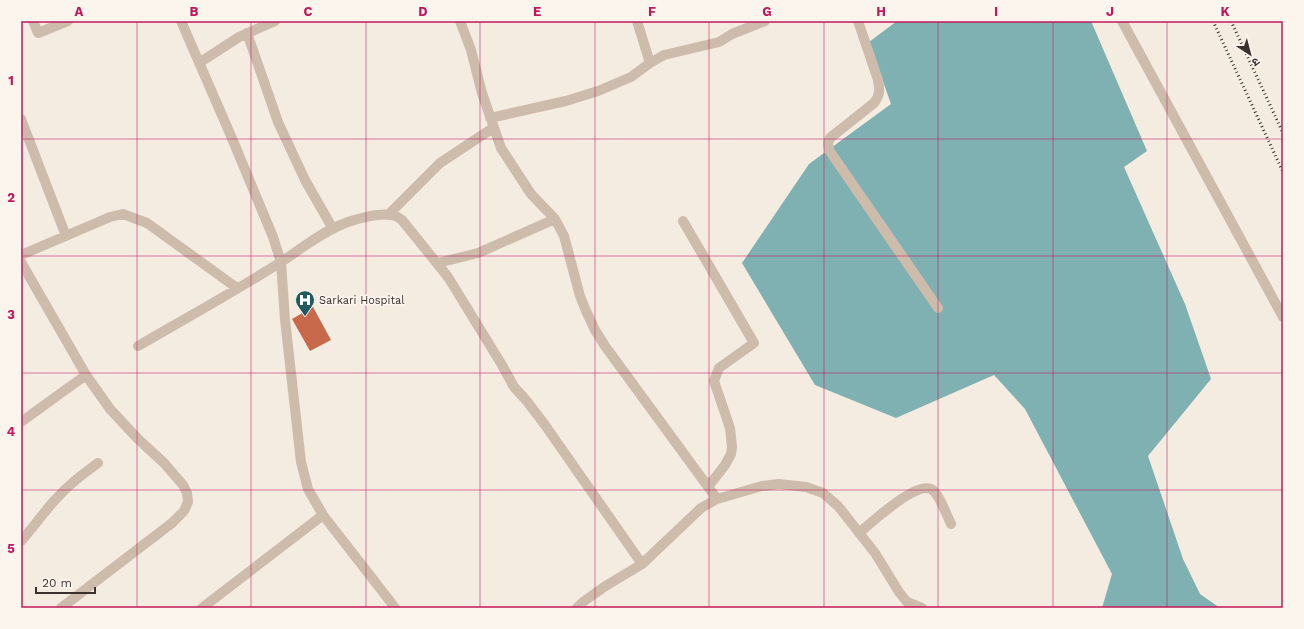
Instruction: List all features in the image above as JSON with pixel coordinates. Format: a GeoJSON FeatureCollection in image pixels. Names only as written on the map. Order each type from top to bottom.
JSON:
{"type":"FeatureCollection","features":[{"type":"Feature","properties":{"kind":"street"},"geometry":{"type":"LineString","coordinates":[[33,21],[38,33],[68,21]]}},
{"type":"Feature","properties":{"kind":"street"},"geometry":{"type":"LineString","coordinates":[[180,21],[274,237],[281,262],[285,320],[301,462],[308,489],[323,515],[395,608]]}},
{"type":"Feature","properties":{"kind":"street"},"geometry":{"type":"LineString","coordinates":[[199,63],[246,33],[275,21]]}},
{"type":"Feature","properties":{"kind":"street"},"geometry":{"type":"LineString","coordinates":[[460,21],[471,50],[500,148],[531,194],[555,219],[564,236],[580,296],[595,330],[716,499]]}},
{"type":"Feature","properties":{"kind":"street"},"geometry":{"type":"LineString","coordinates":[[637,21],[650,63]]}},
{"type":"Feature","properties":{"kind":"street"},"geometry":{"type":"LineString","coordinates":[[490,118],[566,101],[598,91],[632,77],[650,63],[664,55],[719,42],[732,34],[765,21]]}},
{"type":"Feature","properties":{"kind":"street"},"geometry":{"type":"LineString","coordinates":[[858,21],[878,80],[880,96],[874,104],[830,138],[828,143],[829,150],[938,308]]}},
{"type":"Feature","properties":{"kind":"street"},"geometry":{"type":"LineString","coordinates":[[1122,21],[1283,317]]}},
{"type":"Feature","properties":{"kind":"street"},"geometry":{"type":"LineString","coordinates":[[246,33],[278,122],[305,180],[333,229]]}},
{"type":"Feature","properties":{"kind":"street"},"geometry":{"type":"LineString","coordinates":[[21,119],[66,236]]}},
{"type":"Feature","properties":{"kind":"street"},"geometry":{"type":"LineString","coordinates":[[389,214],[440,163],[493,128]]}},
{"type":"Feature","properties":{"kind":"street"},"geometry":{"type":"LineString","coordinates":[[21,255],[110,217],[123,214],[147,223],[237,288]]}},
{"type":"Feature","properties":{"kind":"street"},"geometry":{"type":"LineString","coordinates":[[138,346],[281,262],[319,236],[350,222],[389,214],[396,216],[402,220],[448,277],[514,387],[545,425],[642,564]]}},
{"type":"Feature","properties":{"kind":"street"},"geometry":{"type":"LineString","coordinates":[[438,263],[478,253],[555,219]]}},
{"type":"Feature","properties":{"kind":"street"},"geometry":{"type":"LineString","coordinates":[[683,221],[754,342],[719,368],[714,381],[730,428],[732,447],[731,454],[725,465],[708,488]]}},
{"type":"Feature","properties":{"kind":"street"},"geometry":{"type":"LineString","coordinates":[[22,267],[86,375],[110,409],[138,439],[164,463],[183,485],[187,492],[188,502],[184,511],[172,523],[61,608]]}},
{"type":"Feature","properties":{"kind":"street"},"geometry":{"type":"LineString","coordinates":[[21,422],[86,375]]}},
{"type":"Feature","properties":{"kind":"street"},"geometry":{"type":"LineString","coordinates":[[21,541],[65,489],[98,463]]}},
{"type":"Feature","properties":{"kind":"street"},"geometry":{"type":"LineString","coordinates":[[577,608],[604,587],[642,564],[701,508],[716,499],[762,486],[779,484],[806,487],[823,493],[838,506],[875,553],[899,592],[907,602],[922,608]]}},
{"type":"Feature","properties":{"kind":"street"},"geometry":{"type":"LineString","coordinates":[[858,533],[908,494],[925,488],[931,489],[936,493],[951,524]]}},
{"type":"Feature","properties":{"kind":"street"},"geometry":{"type":"LineString","coordinates":[[202,608],[323,515]]}},
{"type":"Feature","properties":{"kind":"water"},"geometry":{"type":"Polygon","coordinates":[[[897,21],[1091,21],[1147,151],[1124,167],[1185,304],[1211,379],[1148,456],[1183,559],[1200,594],[1220,608],[1102,608],[1112,574],[1025,409],[994,375],[896,418],[815,385],[742,263],[809,164],[891,104],[869,42],[897,21]]]}},
{"type":"Feature","properties":{"kind":"building"},"geometry":{"type":"Polygon","coordinates":[[[313,307],[331,340],[310,351],[292,319],[313,307]]]}},
{"type":"Feature","properties":{"kind":"railway"},"geometry":{"type":"LineString","coordinates":[[1213,21],[1283,172]]}},
{"type":"Feature","properties":{"kind":"railway"},"geometry":{"type":"LineString","coordinates":[[1231,21],[1283,133]]}},
{"type":"Feature","properties":{"kind":"place","name":"Sarkari Hospital"},"geometry":{"type":"Point","coordinates":[305,317]}}]}
